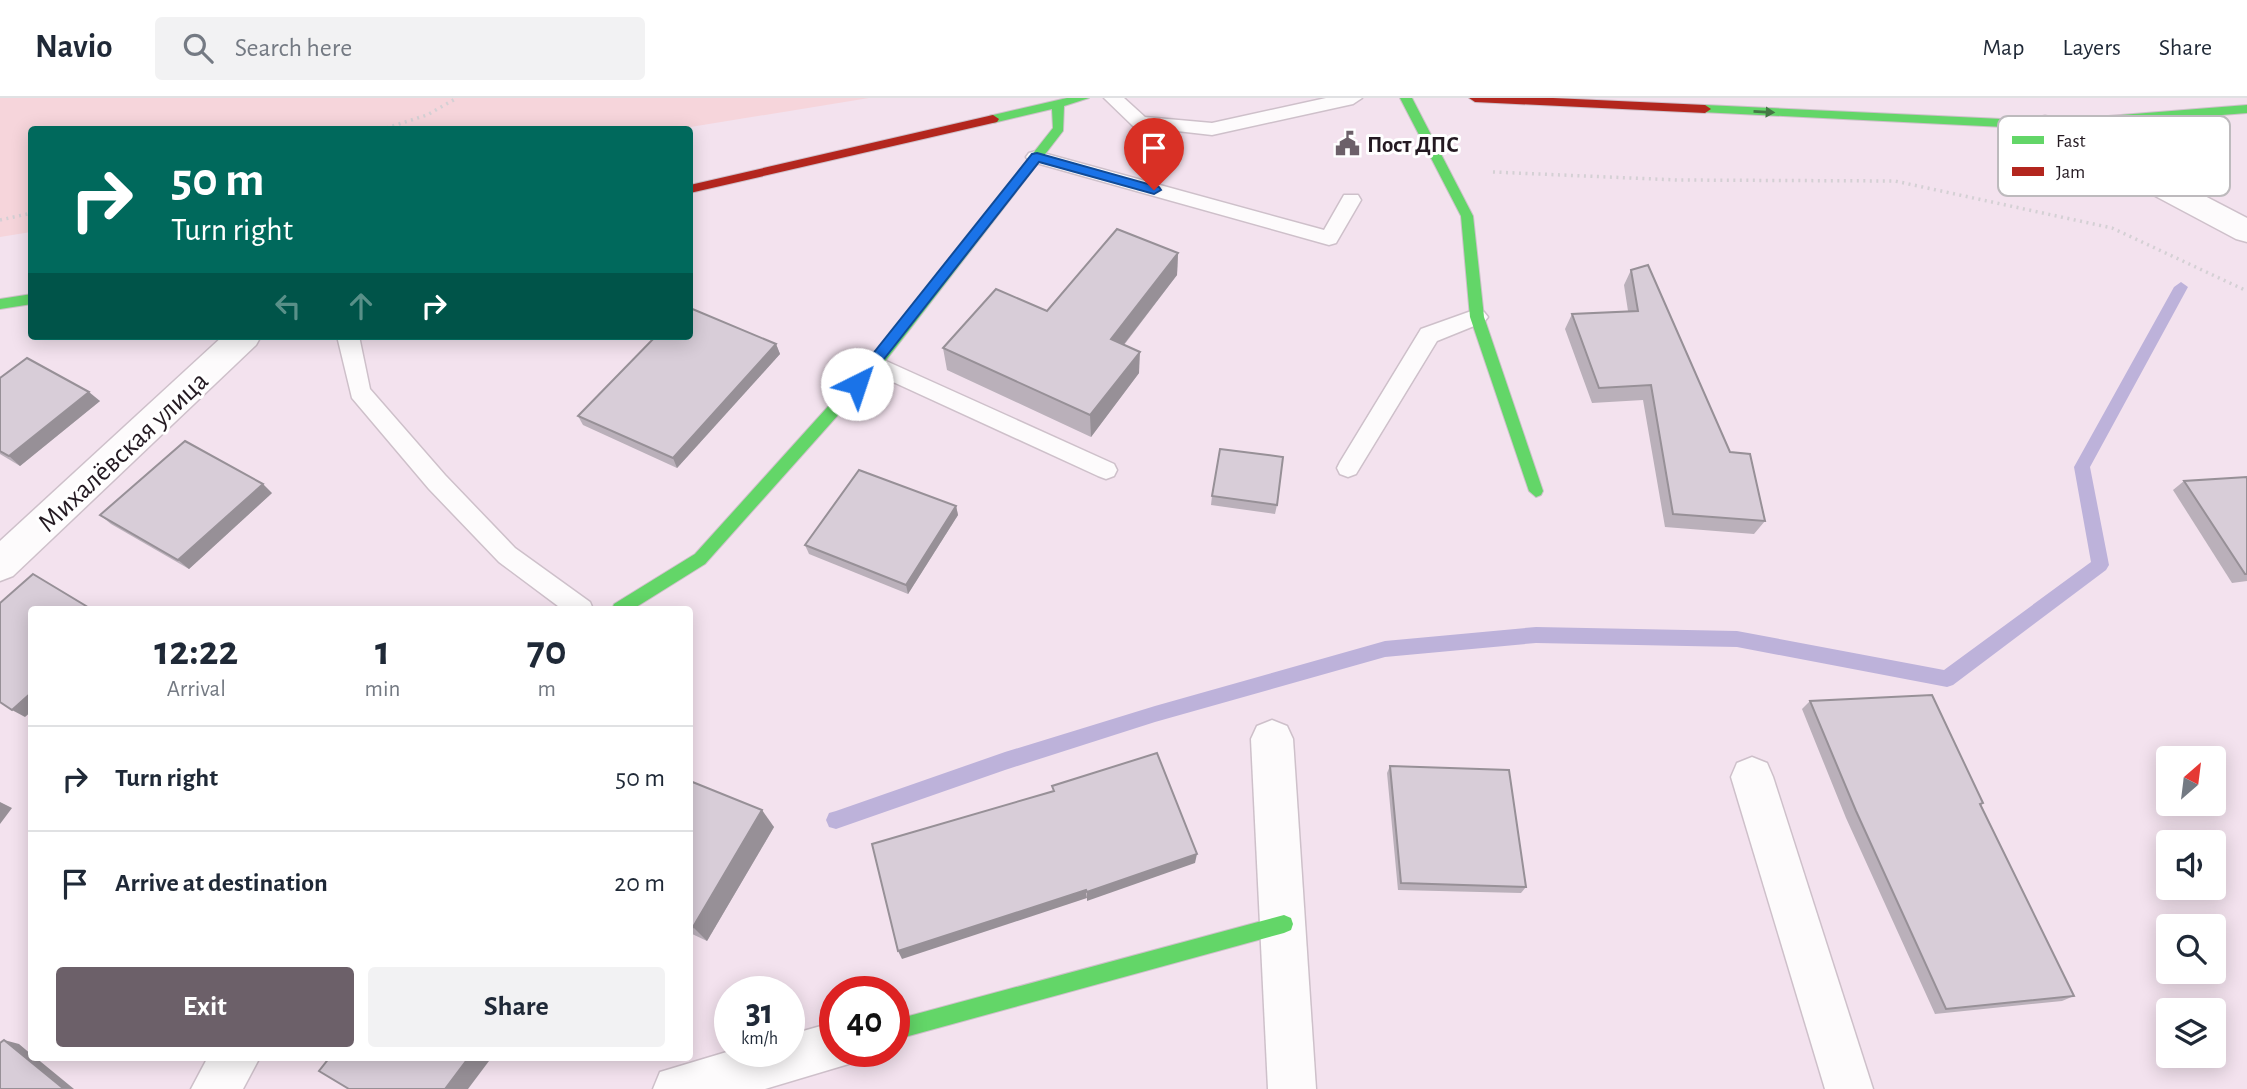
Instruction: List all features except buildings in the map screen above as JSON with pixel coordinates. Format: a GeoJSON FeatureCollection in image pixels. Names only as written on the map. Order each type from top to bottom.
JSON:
{"type":"FeatureCollection","features":[{"type":"Feature","properties":{"kind":"main road"},"geometry":{"type":"LineString","coordinates":[[693,188],[1083,98]]}},
{"type":"Feature","properties":{"kind":"main road"},"geometry":{"type":"LineString","coordinates":[[1406,98],[1467,216],[1477,317],[1536,491]]}},
{"type":"Feature","properties":{"kind":"main road"},"geometry":{"type":"LineString","coordinates":[[1475,98],[1998,123]]}},
{"type":"Feature","properties":{"kind":"main road"},"geometry":{"type":"LineString","coordinates":[[625,606],[700,559],[874,364],[1059,128],[1058,104]]}},
{"type":"Feature","properties":{"kind":"main road"},"geometry":{"type":"LineString","coordinates":[[2159,116],[2247,109]]}},
{"type":"Feature","properties":{"kind":"main road"},"geometry":{"type":"LineString","coordinates":[[0,304],[28,300]]}},
{"type":"Feature","properties":{"kind":"main road"},"geometry":{"type":"LineString","coordinates":[[910,1026],[1283,924]]}},
{"type":"Feature","properties":{"kind":"street"},"geometry":{"type":"LineString","coordinates":[[2182,196],[2247,230]]}},
{"type":"Feature","properties":{"kind":"street","name":"Михалёвская улица"},"geometry":{"type":"LineString","coordinates":[[0,565],[239,340]]}},
{"type":"Feature","properties":{"kind":"street"},"geometry":{"type":"LineString","coordinates":[[1272,739],[1292,1089]]}},
{"type":"Feature","properties":{"kind":"street"},"geometry":{"type":"LineString","coordinates":[[1752,777],[1849,1089]]}},
{"type":"Feature","properties":{"kind":"street"},"geometry":{"type":"LineString","coordinates":[[677,1089],[819,1050]]}},
{"type":"Feature","properties":{"kind":"street"},"geometry":{"type":"LineString","coordinates":[[215,1089],[233,1061]]}},
{"type":"Feature","properties":{"kind":"lane"},"geometry":{"type":"LineString","coordinates":[[1113,98],[1140,122],[1212,129],[1353,98]]}},
{"type":"Feature","properties":{"kind":"lane"},"geometry":{"type":"LineString","coordinates":[[1037,157],[1329,238],[1351,200]]}},
{"type":"Feature","properties":{"kind":"lane"},"geometry":{"type":"LineString","coordinates":[[1348,468],[1429,335],[1477,317]]}},
{"type":"Feature","properties":{"kind":"lane"},"geometry":{"type":"LineString","coordinates":[[349,340],[360,392],[437,482],[507,555],[577,606]]}},
{"type":"Feature","properties":{"kind":"lane"},"geometry":{"type":"LineString","coordinates":[[874,364],[1105,470]]}},
{"type":"Feature","properties":{"kind":"path"},"geometry":{"type":"LineString","coordinates":[[394,126],[428,116],[457,98]]}},
{"type":"Feature","properties":{"kind":"path"},"geometry":{"type":"LineString","coordinates":[[1443,170],[1677,180],[1895,181],[2112,228],[2247,291]]}},
{"type":"Feature","properties":{"kind":"path"},"geometry":{"type":"LineString","coordinates":[[0,220],[28,214]]}},
{"type":"Feature","properties":{"kind":"shaded area"},"geometry":{"type":"Polygon","coordinates":[[[0,98],[869,98],[693,127],[28,126],[28,232],[0,237],[0,98]]]}},
{"type":"Feature","properties":{"kind":"waterway"},"geometry":{"type":"LineString","coordinates":[[836,820],[1005,761],[1155,714],[1385,649],[1536,635],[1737,639],[1947,679],[2100,565],[2082,467],[2181,287]]}},
{"type":"Feature","properties":{"kind":"traffic: fast"},"geometry":{"type":"LineString","coordinates":[[993,119],[1083,98]]}},
{"type":"Feature","properties":{"kind":"traffic: fast"},"geometry":{"type":"LineString","coordinates":[[1406,98],[1467,216],[1477,317],[1536,491]]}},
{"type":"Feature","properties":{"kind":"traffic: fast"},"geometry":{"type":"LineString","coordinates":[[625,606],[700,559],[875,364],[1059,128],[1058,104]]}},
{"type":"Feature","properties":{"kind":"traffic: fast"},"geometry":{"type":"LineString","coordinates":[[1705,109],[1998,123]]}},
{"type":"Feature","properties":{"kind":"traffic: fast"},"geometry":{"type":"LineString","coordinates":[[2159,116],[2247,109]]}},
{"type":"Feature","properties":{"kind":"traffic: fast"},"geometry":{"type":"LineString","coordinates":[[0,304],[28,300]]}},
{"type":"Feature","properties":{"kind":"traffic: fast"},"geometry":{"type":"LineString","coordinates":[[910,1026],[1284,924]]}},
{"type":"Feature","properties":{"kind":"traffic: jam"},"geometry":{"type":"LineString","coordinates":[[1475,98],[1705,109]]}},
{"type":"Feature","properties":{"kind":"traffic: jam"},"geometry":{"type":"LineString","coordinates":[[693,188],[993,119]]}},
{"type":"Feature","properties":{"kind":"place","name":"Пост ДПС"},"geometry":{"type":"Point","coordinates":[1347,144]}},
{"type":"Feature","properties":{"kind":"route"},"geometry":{"type":"LineString","coordinates":[[857,384],[1037,157],[1154,190]]}}]}
